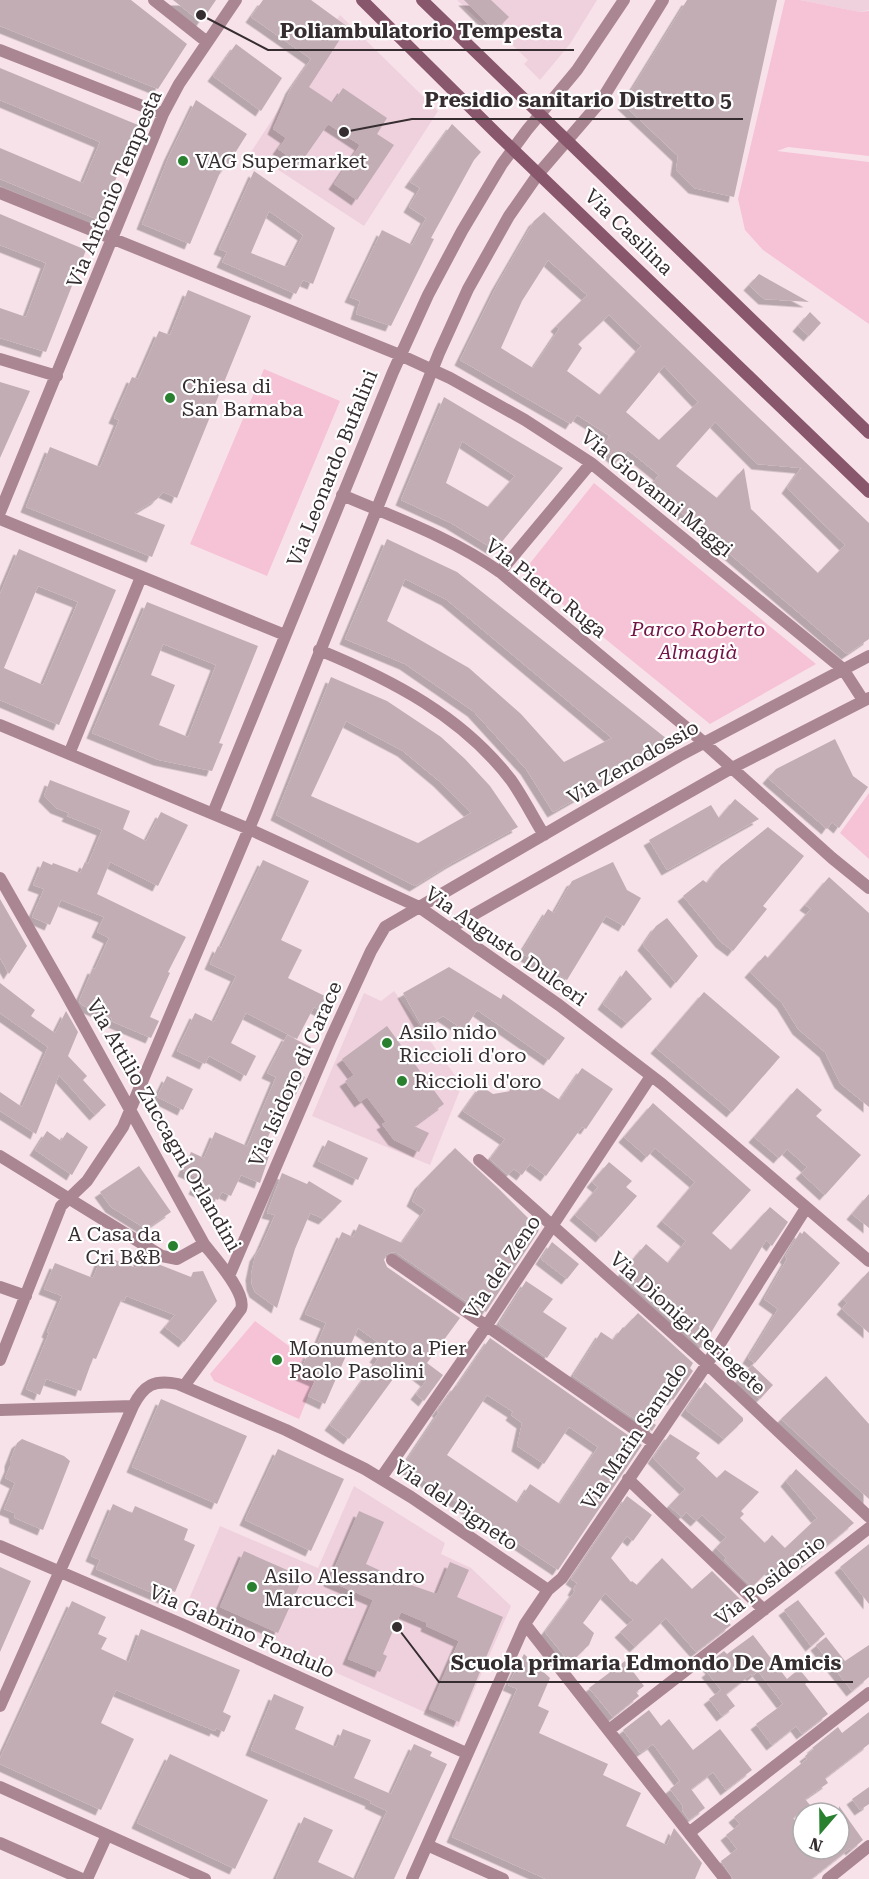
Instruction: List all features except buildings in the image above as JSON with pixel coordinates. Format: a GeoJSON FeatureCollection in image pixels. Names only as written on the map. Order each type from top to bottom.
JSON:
{"type":"FeatureCollection","features":[{"type":"Feature","properties":{"kind":"main road","name":"Via Casilina"},"geometry":{"type":"LineString","coordinates":[[362,0],[869,492]]}},
{"type":"Feature","properties":{"kind":"main road","name":"Via Casilina"},"geometry":{"type":"LineString","coordinates":[[422,0],[869,433]]}},
{"type":"Feature","properties":{"kind":"street"},"geometry":{"type":"LineString","coordinates":[[154,0],[207,42]]}},
{"type":"Feature","properties":{"kind":"street","name":"Via Antonio Tempesta"},"geometry":{"type":"LineString","coordinates":[[0,512],[163,114],[179,84],[236,0]]}},
{"type":"Feature","properties":{"kind":"street","name":"Via Leonardo Bufalini"},"geometry":{"type":"LineString","coordinates":[[213,813],[400,355],[450,252],[512,148],[577,70],[624,0]]}},
{"type":"Feature","properties":{"kind":"street"},"geometry":{"type":"LineString","coordinates":[[0,1360],[61,1206],[87,1181],[123,1127],[249,829],[432,370],[478,270],[509,216],[539,173],[601,101],[663,0]]}},
{"type":"Feature","properties":{"kind":"street"},"geometry":{"type":"LineString","coordinates":[[0,50],[163,114]]}},
{"type":"Feature","properties":{"kind":"street"},"geometry":{"type":"LineString","coordinates":[[0,193],[400,355]]}},
{"type":"Feature","properties":{"kind":"street","name":"Via Giovanni Maggi"},"geometry":{"type":"LineString","coordinates":[[400,355],[485,396],[558,440],[591,463],[843,669],[866,699]]}},
{"type":"Feature","properties":{"kind":"street"},"geometry":{"type":"LineString","coordinates":[[0,359],[57,376]]}},
{"type":"Feature","properties":{"kind":"street"},"geometry":{"type":"LineString","coordinates":[[500,572],[591,463]]}},
{"type":"Feature","properties":{"kind":"street","name":"Via Pietro Ruga"},"geometry":{"type":"LineString","coordinates":[[342,495],[456,545],[500,572],[704,743],[730,769],[869,888]]}},
{"type":"Feature","properties":{"kind":"street"},"geometry":{"type":"LineString","coordinates":[[0,519],[285,635]]}},
{"type":"Feature","properties":{"kind":"street"},"geometry":{"type":"LineString","coordinates":[[69,754],[141,577]]}},
{"type":"Feature","properties":{"kind":"street"},"geometry":{"type":"LineString","coordinates":[[319,650],[402,687],[450,719],[510,779],[544,835]]}},
{"type":"Feature","properties":{"kind":"street","name":"Via Zenodossio"},"geometry":{"type":"LineString","coordinates":[[419,907],[704,743],[869,656]]}},
{"type":"Feature","properties":{"kind":"street"},"geometry":{"type":"LineString","coordinates":[[450,928],[730,769],[866,699]]}},
{"type":"Feature","properties":{"kind":"street","name":"Via Augusto Dulceri"},"geometry":{"type":"LineString","coordinates":[[0,725],[213,813],[419,907],[559,1005],[651,1076],[869,1261]]}},
{"type":"Feature","properties":{"kind":"street","name":"Via Attilio Zuccagni Orlandini"},"geometry":{"type":"LineString","coordinates":[[0,878],[204,1244],[229,1276],[242,1300],[242,1307],[184,1386]]}},
{"type":"Feature","properties":{"kind":"street","name":"Via Isidoro di Carace"},"geometry":{"type":"LineString","coordinates":[[229,1276],[376,941],[387,925],[419,907]]}},
{"type":"Feature","properties":{"kind":"street","name":"Via dei Zeno"},"geometry":{"type":"LineString","coordinates":[[381,1478],[487,1325],[651,1076]]}},
{"type":"Feature","properties":{"kind":"street"},"geometry":{"type":"LineString","coordinates":[[0,1156],[149,1250],[165,1257],[177,1259],[204,1244]]}},
{"type":"Feature","properties":{"kind":"street","name":"Via Dionigi Periegete"},"geometry":{"type":"LineString","coordinates":[[479,1160],[707,1364],[869,1517]]}},
{"type":"Feature","properties":{"kind":"street","name":"Via Marin Sanudo"},"geometry":{"type":"LineString","coordinates":[[548,1590],[562,1578],[707,1364],[806,1208]]}},
{"type":"Feature","properties":{"kind":"street"},"geometry":{"type":"LineString","coordinates":[[392,1260],[653,1442]]}},
{"type":"Feature","properties":{"kind":"street"},"geometry":{"type":"LineString","coordinates":[[0,1287],[26,1296]]}},
{"type":"Feature","properties":{"kind":"street","name":"Via del Pigneto"},"geometry":{"type":"LineString","coordinates":[[133,1406],[141,1392],[150,1385],[165,1382],[184,1386],[337,1454],[381,1478],[548,1590]]}},
{"type":"Feature","properties":{"kind":"street"},"geometry":{"type":"LineString","coordinates":[[0,1410],[133,1406],[0,1706]]}},
{"type":"Feature","properties":{"kind":"street"},"geometry":{"type":"LineString","coordinates":[[628,1479],[764,1610]]}},
{"type":"Feature","properties":{"kind":"street","name":"Via Posidonio"},"geometry":{"type":"LineString","coordinates":[[609,1730],[869,1528]]}},
{"type":"Feature","properties":{"kind":"street","name":"Via Gabrino Fondulo"},"geometry":{"type":"LineString","coordinates":[[0,1546],[186,1626],[466,1754]]}},
{"type":"Feature","properties":{"kind":"street"},"geometry":{"type":"LineString","coordinates":[[412,1879],[525,1624],[548,1590]]}},
{"type":"Feature","properties":{"kind":"street"},"geometry":{"type":"LineString","coordinates":[[525,1624],[725,1879]]}},
{"type":"Feature","properties":{"kind":"street"},"geometry":{"type":"LineString","coordinates":[[690,1832],[869,1693]]}},
{"type":"Feature","properties":{"kind":"street"},"geometry":{"type":"LineString","coordinates":[[0,1787],[205,1879]]}},
{"type":"Feature","properties":{"kind":"street"},"geometry":{"type":"LineString","coordinates":[[87,1879],[107,1835]]}},
{"type":"Feature","properties":{"kind":"street"},"geometry":{"type":"LineString","coordinates":[[0,1843],[82,1879]]}},
{"type":"Feature","properties":{"kind":"street"},"geometry":{"type":"LineString","coordinates":[[427,1845],[503,1879]]}},
{"type":"Feature","properties":{"kind":"street"},"geometry":{"type":"LineString","coordinates":[[828,1879],[869,1846]]}},
{"type":"Feature","properties":{"kind":"shaded area"},"geometry":{"type":"Polygon","coordinates":[[[457,0],[597,0],[570,44],[540,80],[524,64],[528,60],[501,34],[497,38],[457,0]]]}},
{"type":"Feature","properties":{"kind":"shaded area"},"geometry":{"type":"Polygon","coordinates":[[[800,0],[869,0],[869,10],[860,12],[800,0]]]}},
{"type":"Feature","properties":{"kind":"shaded area"},"geometry":{"type":"Polygon","coordinates":[[[340,15],[438,111],[364,226],[251,152],[340,15]]]}},
{"type":"Feature","properties":{"kind":"shaded area","name":"Asilo nido Riccioli d'oro"},"geometry":{"type":"Polygon","coordinates":[[[394,991],[462,1085],[430,1165],[312,1116],[364,993],[381,1001],[394,991]]]}},
{"type":"Feature","properties":{"kind":"shaded area"},"geometry":{"type":"Polygon","coordinates":[[[354,1486],[445,1543],[441,1554],[471,1568],[511,1606],[458,1727],[186,1606],[220,1526],[318,1568],[354,1486]]]}},
{"type":"Feature","properties":{"kind":"green space"},"geometry":{"type":"Polygon","coordinates":[[[785,0],[800,0],[860,12],[869,11],[869,156],[788,147],[777,151],[869,162],[869,324],[763,250],[745,230],[738,199],[785,0]]]}},
{"type":"Feature","properties":{"kind":"green space"},"geometry":{"type":"Polygon","coordinates":[[[264,369],[340,401],[267,576],[190,544],[264,369]]]}},
{"type":"Feature","properties":{"kind":"green space","name":"Parco Roberto Almagià"},"geometry":{"type":"Polygon","coordinates":[[[594,483],[816,664],[710,724],[523,572],[594,483]]]}},
{"type":"Feature","properties":{"kind":"green space"},"geometry":{"type":"Polygon","coordinates":[[[869,793],[869,859],[840,833],[869,793]]]}},
{"type":"Feature","properties":{"kind":"green space"},"geometry":{"type":"Polygon","coordinates":[[[255,1321],[304,1357],[296,1372],[314,1382],[299,1419],[214,1381],[210,1374],[255,1321]]]}},
{"type":"Feature","properties":{"kind":"place","name":"Poliambulatorio Tempesta"},"geometry":{"type":"Point","coordinates":[201,15]}},
{"type":"Feature","properties":{"kind":"place","name":"Presidio sanitario Distretto 5"},"geometry":{"type":"Point","coordinates":[344,132]}},
{"type":"Feature","properties":{"kind":"place","name":"VAG Supermarket"},"geometry":{"type":"Point","coordinates":[183,161]}},
{"type":"Feature","properties":{"kind":"place","name":"Chiesa di San Barnaba"},"geometry":{"type":"Point","coordinates":[170,398]}},
{"type":"Feature","properties":{"kind":"place","name":"Asilo nido Riccioli d'oro"},"geometry":{"type":"Point","coordinates":[387,1043]}},
{"type":"Feature","properties":{"kind":"place","name":"Riccioli d'oro"},"geometry":{"type":"Point","coordinates":[402,1081]}},
{"type":"Feature","properties":{"kind":"place","name":"A Casa da Cri B&B"},"geometry":{"type":"Point","coordinates":[173,1246]}},
{"type":"Feature","properties":{"kind":"place","name":"Monumento a Pier Paolo Pasolini"},"geometry":{"type":"Point","coordinates":[277,1360]}},
{"type":"Feature","properties":{"kind":"place","name":"Asilo Alessandro Marcucci"},"geometry":{"type":"Point","coordinates":[252,1587]}},
{"type":"Feature","properties":{"kind":"place","name":"Scuola primaria Edmondo De Amicis"},"geometry":{"type":"Point","coordinates":[397,1627]}}]}
